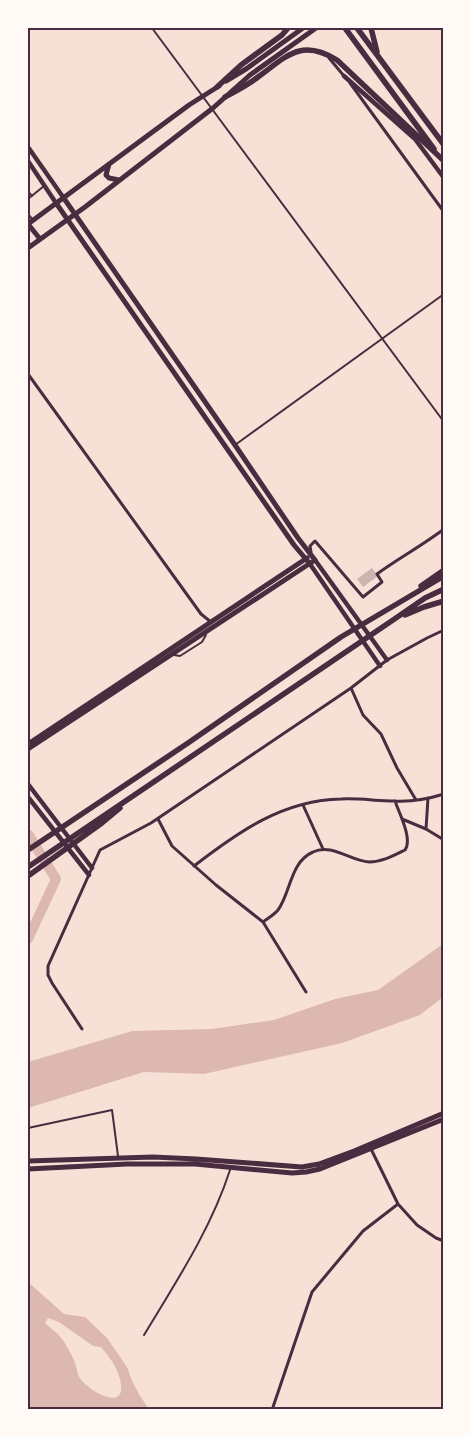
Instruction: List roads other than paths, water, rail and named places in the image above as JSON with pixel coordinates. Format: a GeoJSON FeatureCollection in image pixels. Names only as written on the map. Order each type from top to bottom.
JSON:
{"type":"FeatureCollection","features":[{"type":"Feature","properties":{"kind":"highway"},"geometry":{"type":"LineString","coordinates":[[217,87],[241,65],[282,35],[288,28]]}},
{"type":"Feature","properties":{"kind":"highway"},"geometry":{"type":"LineString","coordinates":[[346,28],[444,161]]}},
{"type":"Feature","properties":{"kind":"highway"},"geometry":{"type":"LineString","coordinates":[[357,28],[444,145]]}},
{"type":"Feature","properties":{"kind":"highway"},"geometry":{"type":"LineString","coordinates":[[371,28],[377,54]]}},
{"type":"Feature","properties":{"kind":"highway"},"geometry":{"type":"LineString","coordinates":[[225,97],[254,80],[292,53],[312,50],[325,53],[337,60],[444,161]]}},
{"type":"Feature","properties":{"kind":"highway"},"geometry":{"type":"LineString","coordinates":[[390,607],[444,570]]}},
{"type":"Feature","properties":{"kind":"highway"},"geometry":{"type":"LineString","coordinates":[[28,850],[188,743],[341,637],[444,576]]}},
{"type":"Feature","properties":{"kind":"highway"},"geometry":{"type":"LineString","coordinates":[[28,867],[425,598],[444,589]]}},
{"type":"Feature","properties":{"kind":"highway"},"geometry":{"type":"LineString","coordinates":[[394,620],[444,601]]}},
{"type":"Feature","properties":{"kind":"highway"},"geometry":{"type":"LineString","coordinates":[[28,876],[102,823],[140,791]]}},
{"type":"Feature","properties":{"kind":"main road"},"geometry":{"type":"LineString","coordinates":[[40,239],[29,223],[203,96],[246,69],[304,28]]}},
{"type":"Feature","properties":{"kind":"main road"},"geometry":{"type":"LineString","coordinates":[[28,248],[120,180],[212,108],[250,75],[316,28]]}},
{"type":"Feature","properties":{"kind":"main road"},"geometry":{"type":"LineString","coordinates":[[109,163],[106,175],[109,178],[120,180]]}},
{"type":"Feature","properties":{"kind":"main road"},"geometry":{"type":"LineString","coordinates":[[28,744],[211,622],[308,562],[316,560],[298,538],[63,198]]}},
{"type":"Feature","properties":{"kind":"main road"},"geometry":{"type":"LineString","coordinates":[[56,203],[308,562]]}},
{"type":"Feature","properties":{"kind":"main road"},"geometry":{"type":"LineString","coordinates":[[28,749],[207,632],[308,562],[312,555]]}},
{"type":"Feature","properties":{"kind":"main road"},"geometry":{"type":"LineString","coordinates":[[28,1161],[152,1158],[196,1159],[302,1167],[319,1164],[354,1151],[444,1113]]}},
{"type":"Feature","properties":{"kind":"main road"},"geometry":{"type":"LineString","coordinates":[[28,1169],[127,1164],[195,1164],[292,1173],[306,1172],[320,1169],[444,1119]]}},
{"type":"Feature","properties":{"kind":"street"},"geometry":{"type":"LineString","coordinates":[[325,53],[444,212]]}},
{"type":"Feature","properties":{"kind":"street"},"geometry":{"type":"LineString","coordinates":[[344,76],[415,139],[444,178]]}},
{"type":"Feature","properties":{"kind":"street"},"geometry":{"type":"LineString","coordinates":[[28,147],[63,198]]}},
{"type":"Feature","properties":{"kind":"street"},"geometry":{"type":"LineString","coordinates":[[28,161],[56,203]]}},
{"type":"Feature","properties":{"kind":"street"},"geometry":{"type":"LineString","coordinates":[[28,374],[201,614],[211,622]]}},
{"type":"Feature","properties":{"kind":"street"},"geometry":{"type":"LineString","coordinates":[[312,555],[310,546],[315,541],[363,597],[382,582],[377,574],[444,529]]}},
{"type":"Feature","properties":{"kind":"street"},"geometry":{"type":"LineString","coordinates":[[316,560],[387,660]]}},
{"type":"Feature","properties":{"kind":"street"},"geometry":{"type":"LineString","coordinates":[[308,562],[380,666]]}},
{"type":"Feature","properties":{"kind":"street"},"geometry":{"type":"LineString","coordinates":[[82,1029],[52,983],[48,975],[48,966],[100,850],[158,818],[351,688],[387,660],[444,630]]}},
{"type":"Feature","properties":{"kind":"street"},"geometry":{"type":"LineString","coordinates":[[351,688],[363,715],[381,734],[397,768],[416,800]]}},
{"type":"Feature","properties":{"kind":"street"},"geometry":{"type":"LineString","coordinates":[[28,784],[92,868]]}},
{"type":"Feature","properties":{"kind":"street"},"geometry":{"type":"LineString","coordinates":[[194,866],[256,822],[279,812],[303,805],[339,799],[416,800],[444,794]]}},
{"type":"Feature","properties":{"kind":"street"},"geometry":{"type":"LineString","coordinates":[[28,797],[89,875]]}},
{"type":"Feature","properties":{"kind":"street"},"geometry":{"type":"LineString","coordinates":[[426,829],[428,798]]}},
{"type":"Feature","properties":{"kind":"street"},"geometry":{"type":"LineString","coordinates":[[263,922],[279,908],[286,895],[292,876],[304,859],[312,852],[323,849],[332,850],[362,861],[378,861],[387,859],[405,850],[408,844],[407,835],[395,801]]}},
{"type":"Feature","properties":{"kind":"street"},"geometry":{"type":"LineString","coordinates":[[303,805],[323,849]]}},
{"type":"Feature","properties":{"kind":"street"},"geometry":{"type":"LineString","coordinates":[[158,818],[172,846],[216,885],[263,922],[306,992]]}},
{"type":"Feature","properties":{"kind":"street"},"geometry":{"type":"LineString","coordinates":[[401,818],[426,829],[444,840]]}},
{"type":"Feature","properties":{"kind":"street"},"geometry":{"type":"LineString","coordinates":[[371,1149],[398,1204],[417,1225],[444,1241]]}},
{"type":"Feature","properties":{"kind":"street"},"geometry":{"type":"LineString","coordinates":[[272,1410],[312,1292],[363,1231],[398,1204]]}},
{"type":"Feature","properties":{"kind":"lane"},"geometry":{"type":"LineString","coordinates":[[152,28],[444,422]]}},
{"type":"Feature","properties":{"kind":"lane"},"geometry":{"type":"LineString","coordinates":[[28,199],[44,186]]}},
{"type":"Feature","properties":{"kind":"lane"},"geometry":{"type":"LineString","coordinates":[[28,190],[32,196]]}},
{"type":"Feature","properties":{"kind":"lane"},"geometry":{"type":"LineString","coordinates":[[28,214],[29,223]]}},
{"type":"Feature","properties":{"kind":"lane"},"geometry":{"type":"LineString","coordinates":[[235,445],[444,294]]}},
{"type":"Feature","properties":{"kind":"lane"},"geometry":{"type":"LineString","coordinates":[[28,1128],[112,1110],[118,1158]]}},
{"type":"Feature","properties":{"kind":"lane"},"geometry":{"type":"LineString","coordinates":[[144,1335],[190,1258],[223,1193],[231,1167]]}},
{"type":"Feature","properties":{"kind":"waterway"},"geometry":{"type":"LineString","coordinates":[[28,834],[56,879],[28,939]]}}]}
